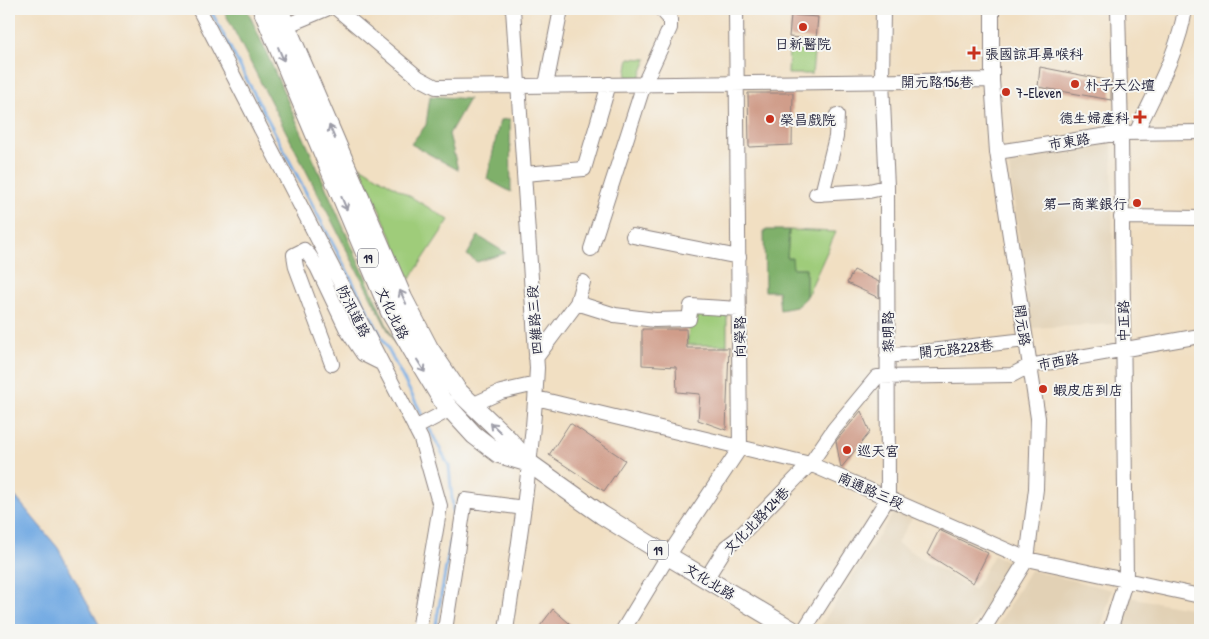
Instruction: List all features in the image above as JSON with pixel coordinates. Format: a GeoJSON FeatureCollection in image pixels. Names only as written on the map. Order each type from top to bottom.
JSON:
{"type":"FeatureCollection","features":[{"type":"Feature","properties":{"kind":"main road","name":"文化北路"},"geometry":{"type":"LineString","coordinates":[[262,9],[279,29],[403,298],[440,366],[458,391],[508,439],[529,464],[602,515],[792,630]]}},
{"type":"Feature","properties":{"kind":"main road","name":"文化北路"},"geometry":{"type":"LineString","coordinates":[[279,9],[279,29],[390,312],[442,400],[474,435],[499,454],[529,464]]}},
{"type":"Feature","properties":{"kind":"street","name":"防汛道路"},"geometry":{"type":"LineString","coordinates":[[199,9],[421,439],[440,506],[419,630]]}},
{"type":"Feature","properties":{"kind":"street"},"geometry":{"type":"LineString","coordinates":[[279,29],[326,9]]}},
{"type":"Feature","properties":{"kind":"street","name":"開元路156巷"},"geometry":{"type":"LineString","coordinates":[[337,9],[419,78],[436,87],[992,80]]}},
{"type":"Feature","properties":{"kind":"street","name":"四維路三段"},"geometry":{"type":"LineString","coordinates":[[506,630],[524,508],[536,391],[536,358],[513,9]]}},
{"type":"Feature","properties":{"kind":"street"},"geometry":{"type":"LineString","coordinates":[[546,85],[561,9]]}},
{"type":"Feature","properties":{"kind":"street"},"geometry":{"type":"LineString","coordinates":[[591,249],[644,84],[670,28],[670,19],[661,9]]}},
{"type":"Feature","properties":{"kind":"street","name":"向榮路"},"geometry":{"type":"LineString","coordinates":[[736,9],[740,448]]}},
{"type":"Feature","properties":{"kind":"street","name":"黎明路"},"geometry":{"type":"LineString","coordinates":[[883,9],[882,81],[887,187],[888,498]]}},
{"type":"Feature","properties":{"kind":"street","name":"開元路"},"geometry":{"type":"LineString","coordinates":[[983,630],[1027,559],[1036,489],[1038,418],[997,152],[992,80],[992,9]]}},
{"type":"Feature","properties":{"kind":"street"},"geometry":{"type":"LineString","coordinates":[[1111,9],[1118,9]]}},
{"type":"Feature","properties":{"kind":"street","name":"中正路"},"geometry":{"type":"LineString","coordinates":[[1110,630],[1126,579],[1118,9]]}},
{"type":"Feature","properties":{"kind":"street"},"geometry":{"type":"LineString","coordinates":[[1136,132],[1169,60],[1183,22],[1184,9]]}},
{"type":"Feature","properties":{"kind":"street"},"geometry":{"type":"LineString","coordinates":[[524,174],[584,169],[609,84]]}},
{"type":"Feature","properties":{"kind":"street"},"geometry":{"type":"LineString","coordinates":[[837,115],[836,137],[819,194],[869,191],[887,187]]}},
{"type":"Feature","properties":{"kind":"street","name":"市東路"},"geometry":{"type":"LineString","coordinates":[[997,152],[1121,133],[1200,132]]}},
{"type":"Feature","properties":{"kind":"street"},"geometry":{"type":"LineString","coordinates":[[1121,217],[1200,218]]}},
{"type":"Feature","properties":{"kind":"street"},"geometry":{"type":"LineString","coordinates":[[633,236],[738,257]]}},
{"type":"Feature","properties":{"kind":"street"},"geometry":{"type":"LineString","coordinates":[[332,364],[296,267],[294,255],[304,250],[317,267],[348,330],[363,354],[381,363]]}},
{"type":"Feature","properties":{"kind":"street"},"geometry":{"type":"LineString","coordinates":[[536,358],[577,303],[583,282]]}},
{"type":"Feature","properties":{"kind":"street"},"geometry":{"type":"LineString","coordinates":[[577,303],[615,315],[655,320],[689,319],[691,306],[739,309]]}},
{"type":"Feature","properties":{"kind":"street","name":"市西路"},"geometry":{"type":"LineString","coordinates":[[887,376],[1012,375],[1029,366],[1200,336]]}},
{"type":"Feature","properties":{"kind":"street","name":"開元路228巷"},"geometry":{"type":"LineString","coordinates":[[887,356],[1025,340]]}},
{"type":"Feature","properties":{"kind":"street","name":"文化北路124巷"},"geometry":{"type":"LineString","coordinates":[[706,579],[726,547],[738,538],[810,464],[834,429],[877,377],[887,376]]}},
{"type":"Feature","properties":{"kind":"street"},"geometry":{"type":"LineString","coordinates":[[472,405],[501,392],[536,391]]}},
{"type":"Feature","properties":{"kind":"street","name":"南通路三段"},"geometry":{"type":"LineString","coordinates":[[536,391],[740,448],[810,464],[1027,559],[1200,596]]}},
{"type":"Feature","properties":{"kind":"street"},"geometry":{"type":"LineString","coordinates":[[415,428],[451,409]]}},
{"type":"Feature","properties":{"kind":"street"},"geometry":{"type":"LineString","coordinates":[[625,629],[668,556],[740,448]]}},
{"type":"Feature","properties":{"kind":"street"},"geometry":{"type":"LineString","coordinates":[[804,630],[888,498]]}},
{"type":"Feature","properties":{"kind":"street"},"geometry":{"type":"LineString","coordinates":[[445,630],[466,500],[524,508]]}},
{"type":"Feature","properties":{"kind":"shaded area"},"geometry":{"type":"Polygon","coordinates":[[[1112,140],[1113,324],[1031,328],[1008,158],[1112,140]]]}},
{"type":"Feature","properties":{"kind":"shaded area"},"geometry":{"type":"Polygon","coordinates":[[[896,509],[913,517],[897,543],[974,590],[994,555],[1013,563],[970,630],[823,630],[819,628],[896,509]]]}},
{"type":"Feature","properties":{"kind":"shaded area"},"geometry":{"type":"Polygon","coordinates":[[[1030,570],[1112,590],[1100,630],[995,630],[1030,570]]]}},
{"type":"Feature","properties":{"kind":"shaded area"},"geometry":{"type":"Polygon","coordinates":[[[1128,597],[1195,609],[1193,630],[1118,630],[1128,597]]]}},
{"type":"Feature","properties":{"kind":"green space"},"geometry":{"type":"Polygon","coordinates":[[[223,9],[247,9],[395,344],[223,9]]]}},
{"type":"Feature","properties":{"kind":"green space"},"geometry":{"type":"Polygon","coordinates":[[[789,45],[815,45],[812,74],[788,74],[789,45]]]}},
{"type":"Feature","properties":{"kind":"green space"},"geometry":{"type":"Polygon","coordinates":[[[629,58],[647,59],[640,77],[626,77],[629,58]]]}},
{"type":"Feature","properties":{"kind":"green space"},"geometry":{"type":"Polygon","coordinates":[[[430,96],[469,99],[449,134],[458,170],[411,144],[426,125],[430,96]]]}},
{"type":"Feature","properties":{"kind":"green space"},"geometry":{"type":"Polygon","coordinates":[[[510,119],[511,192],[487,179],[500,120],[510,119]]]}},
{"type":"Feature","properties":{"kind":"green space"},"geometry":{"type":"Polygon","coordinates":[[[360,166],[449,220],[410,279],[360,166]]]}},
{"type":"Feature","properties":{"kind":"green space"},"geometry":{"type":"Polygon","coordinates":[[[764,230],[789,230],[787,258],[792,258],[793,268],[806,268],[806,298],[796,307],[780,310],[778,291],[765,291],[764,230]]]}},
{"type":"Feature","properties":{"kind":"green space"},"geometry":{"type":"Polygon","coordinates":[[[789,230],[836,232],[806,298],[806,268],[793,268],[787,259],[789,230]]]}},
{"type":"Feature","properties":{"kind":"green space"},"geometry":{"type":"Polygon","coordinates":[[[478,236],[506,253],[477,262],[467,255],[478,236]]]}},
{"type":"Feature","properties":{"kind":"green space"},"geometry":{"type":"Polygon","coordinates":[[[691,308],[727,312],[727,345],[687,345],[691,308]]]}},
{"type":"Feature","properties":{"kind":"water"},"geometry":{"type":"Polygon","coordinates":[[[9,489],[58,548],[102,630],[9,630],[9,489]]]}},
{"type":"Feature","properties":{"kind":"building","name":"日新醫院"},"geometry":{"type":"Polygon","coordinates":[[[791,15],[818,17],[816,39],[789,37],[791,15]]]}},
{"type":"Feature","properties":{"kind":"building","name":"朴子天公壇"},"geometry":{"type":"Polygon","coordinates":[[[1040,67],[1111,81],[1111,100],[1038,87],[1040,67]]]}},
{"type":"Feature","properties":{"kind":"building","name":"榮昌戲院"},"geometry":{"type":"Polygon","coordinates":[[[748,93],[793,93],[792,145],[749,147],[748,93]]]}},
{"type":"Feature","properties":{"kind":"building"},"geometry":{"type":"Polygon","coordinates":[[[854,270],[879,282],[879,298],[847,283],[854,270]]]}},
{"type":"Feature","properties":{"kind":"building"},"geometry":{"type":"Polygon","coordinates":[[[642,329],[686,329],[687,348],[729,348],[726,430],[698,420],[700,394],[677,392],[676,367],[642,365],[642,329]]]}},
{"type":"Feature","properties":{"kind":"building","name":"巡天宮"},"geometry":{"type":"Polygon","coordinates":[[[861,411],[870,432],[841,468],[836,441],[861,411]]]}},
{"type":"Feature","properties":{"kind":"building"},"geometry":{"type":"Polygon","coordinates":[[[570,423],[625,460],[604,491],[549,455],[570,423]]]}},
{"type":"Feature","properties":{"kind":"building"},"geometry":{"type":"Polygon","coordinates":[[[939,530],[988,553],[973,583],[927,554],[939,530]]]}},
{"type":"Feature","properties":{"kind":"building"},"geometry":{"type":"Polygon","coordinates":[[[553,609],[577,630],[537,630],[553,609]]]}},
{"type":"Feature","properties":{"kind":"waterway"},"geometry":{"type":"LineString","coordinates":[[210,9],[424,418]]}},
{"type":"Feature","properties":{"kind":"waterway"},"geometry":{"type":"LineString","coordinates":[[428,426],[449,466],[454,521],[435,630]]}},
{"type":"Feature","properties":{"kind":"place","name":"日新醫院"},"geometry":{"type":"Point","coordinates":[803,27]}},
{"type":"Feature","properties":{"kind":"place","name":"張國諒耳鼻喉科"},"geometry":{"type":"Point","coordinates":[974,53]}},
{"type":"Feature","properties":{"kind":"place","name":"朴子天公壇"},"geometry":{"type":"Point","coordinates":[1075,84]}},
{"type":"Feature","properties":{"kind":"place","name":"7-Eleven"},"geometry":{"type":"Point","coordinates":[1006,92]}},
{"type":"Feature","properties":{"kind":"place","name":"德生婦產科"},"geometry":{"type":"Point","coordinates":[1140,117]}},
{"type":"Feature","properties":{"kind":"place","name":"榮昌戲院"},"geometry":{"type":"Point","coordinates":[770,119]}},
{"type":"Feature","properties":{"kind":"place","name":"第一商業銀行"},"geometry":{"type":"Point","coordinates":[1137,203]}},
{"type":"Feature","properties":{"kind":"place","name":"蝦皮店到店"},"geometry":{"type":"Point","coordinates":[1043,389]}},
{"type":"Feature","properties":{"kind":"place","name":"巡天宮"},"geometry":{"type":"Point","coordinates":[847,450]}}]}
